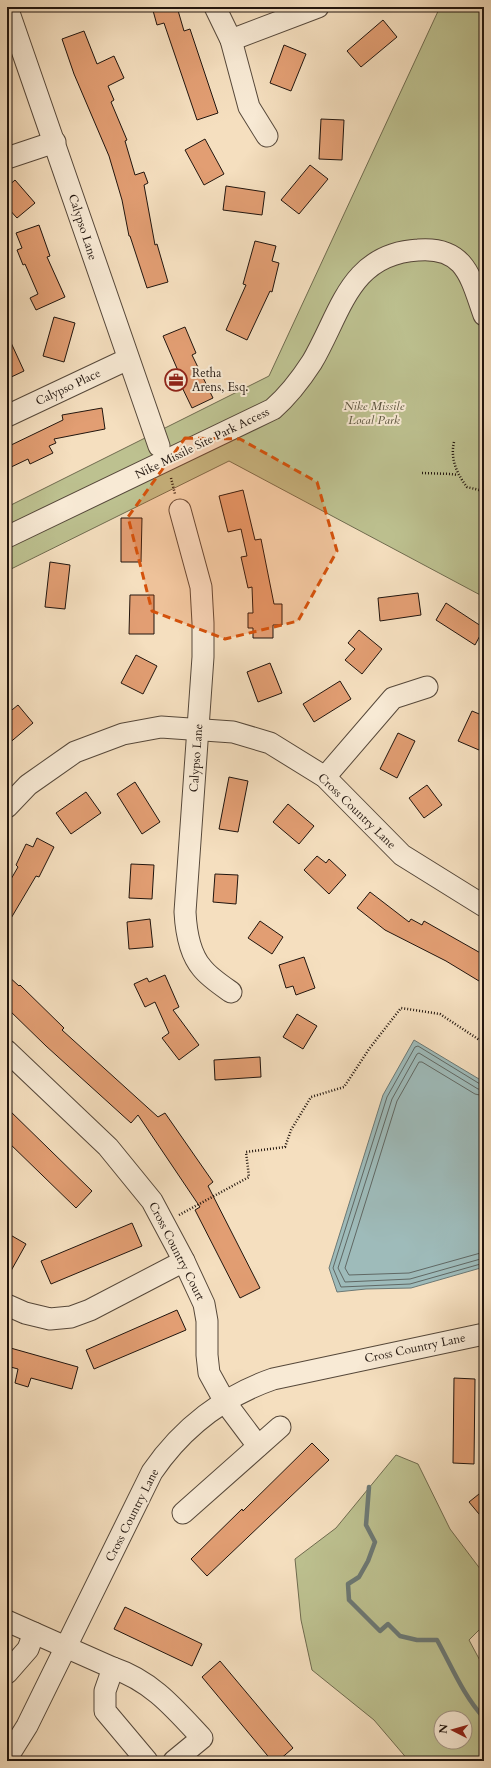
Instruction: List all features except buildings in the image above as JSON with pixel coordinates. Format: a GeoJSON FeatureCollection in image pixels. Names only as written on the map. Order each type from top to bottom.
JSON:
{"type":"FeatureCollection","features":[{"type":"Feature","properties":{"kind":"street"},"geometry":{"type":"LineString","coordinates":[[215,7],[231,40],[249,107],[267,136]]}},
{"type":"Feature","properties":{"kind":"street"},"geometry":{"type":"LineString","coordinates":[[231,40],[318,7]]}},
{"type":"Feature","properties":{"kind":"street","name":"Calypso Lane"},"geometry":{"type":"LineString","coordinates":[[7,8],[55,142],[159,446]]}},
{"type":"Feature","properties":{"kind":"street"},"geometry":{"type":"LineString","coordinates":[[7,158],[55,142]]}},
{"type":"Feature","properties":{"kind":"street","name":"Nike Missile Site Park Access"},"geometry":{"type":"LineString","coordinates":[[7,537],[273,408],[290,393],[312,361],[329,326],[354,282],[375,263],[394,254],[425,249],[451,254],[468,272],[484,315]]}},
{"type":"Feature","properties":{"kind":"street","name":"Calypso Place"},"geometry":{"type":"LineString","coordinates":[[7,416],[128,359]]}},
{"type":"Feature","properties":{"kind":"street","name":"Calypso Lane"},"geometry":{"type":"LineString","coordinates":[[180,510],[201,587],[203,623],[203,657],[185,912],[186,926],[189,942],[194,956],[202,968],[230,992]]}},
{"type":"Feature","properties":{"kind":"street"},"geometry":{"type":"LineString","coordinates":[[325,777],[393,698],[427,686]]}},
{"type":"Feature","properties":{"kind":"street","name":"Cross Country Lane"},"geometry":{"type":"LineString","coordinates":[[7,807],[28,785],[75,752],[123,734],[161,727],[233,732],[270,743],[325,777],[402,855],[484,906]]}},
{"type":"Feature","properties":{"kind":"street","name":"Cross Country Court"},"geometry":{"type":"LineString","coordinates":[[7,1051],[108,1147],[152,1201],[184,1261],[204,1304],[207,1321],[207,1355],[209,1373],[224,1402],[258,1446]]}},
{"type":"Feature","properties":{"kind":"street"},"geometry":{"type":"LineString","coordinates":[[7,1305],[25,1313],[50,1319],[71,1317],[90,1310],[184,1261]]}},
{"type":"Feature","properties":{"kind":"street","name":"Cross Country Lane"},"geometry":{"type":"LineString","coordinates":[[7,1758],[27,1726],[152,1472],[163,1456],[184,1433],[207,1413],[224,1402],[252,1387],[273,1379],[484,1334]]}},
{"type":"Feature","properties":{"kind":"street"},"geometry":{"type":"LineString","coordinates":[[183,1513],[280,1427]]}},
{"type":"Feature","properties":{"kind":"street"},"geometry":{"type":"LineString","coordinates":[[7,1621],[112,1668],[127,1673],[152,1688],[171,1705],[202,1738],[174,1761]]}},
{"type":"Feature","properties":{"kind":"street"},"geometry":{"type":"LineString","coordinates":[[7,1674],[28,1649],[34,1633]]}},
{"type":"Feature","properties":{"kind":"street"},"geometry":{"type":"LineString","coordinates":[[112,1668],[105,1691],[105,1711],[147,1761]]}},
{"type":"Feature","properties":{"kind":"path"},"geometry":{"type":"LineString","coordinates":[[454,442],[451,452],[458,476],[468,487],[479,490],[484,488]]}},
{"type":"Feature","properties":{"kind":"path"},"geometry":{"type":"LineString","coordinates":[[422,474],[451,474],[458,476]]}},
{"type":"Feature","properties":{"kind":"path"},"geometry":{"type":"LineString","coordinates":[[164,1223],[249,1177],[246,1152],[285,1147],[291,1130],[311,1096],[344,1087],[369,1049],[401,1008],[440,1014],[484,1043]]}},
{"type":"Feature","properties":{"kind":"highlighted area"},"geometry":{"type":"Polygon","coordinates":[[[185,438],[240,439],[317,482],[337,551],[298,621],[225,639],[152,611],[128,517],[185,438]]]}},
{"type":"Feature","properties":{"kind":"green space","name":"Nike Missile Local Park"},"geometry":{"type":"Polygon","coordinates":[[[440,7],[484,7],[484,597],[229,461],[7,571],[7,507],[269,376],[440,7]]]}},
{"type":"Feature","properties":{"kind":"green space"},"geometry":{"type":"Polygon","coordinates":[[[396,1455],[418,1464],[450,1529],[484,1574],[484,1625],[469,1640],[484,1668],[484,1761],[409,1761],[374,1720],[312,1670],[301,1620],[295,1559],[336,1528],[396,1455]]]}},
{"type":"Feature","properties":{"kind":"water"},"geometry":{"type":"Polygon","coordinates":[[[414,1040],[484,1082],[484,1267],[411,1288],[366,1289],[337,1292],[329,1268],[383,1095],[414,1040]]]}},
{"type":"Feature","properties":{"kind":"waterway"},"geometry":{"type":"LineString","coordinates":[[369,1487],[366,1525],[375,1542],[368,1561],[359,1577],[348,1584],[349,1600],[380,1631],[388,1624],[400,1636],[417,1640],[437,1640],[470,1700],[484,1718]]}},
{"type":"Feature","properties":{"kind":"place","name":"Retha Arens, Esq."},"geometry":{"type":"Point","coordinates":[176,380]}}]}
